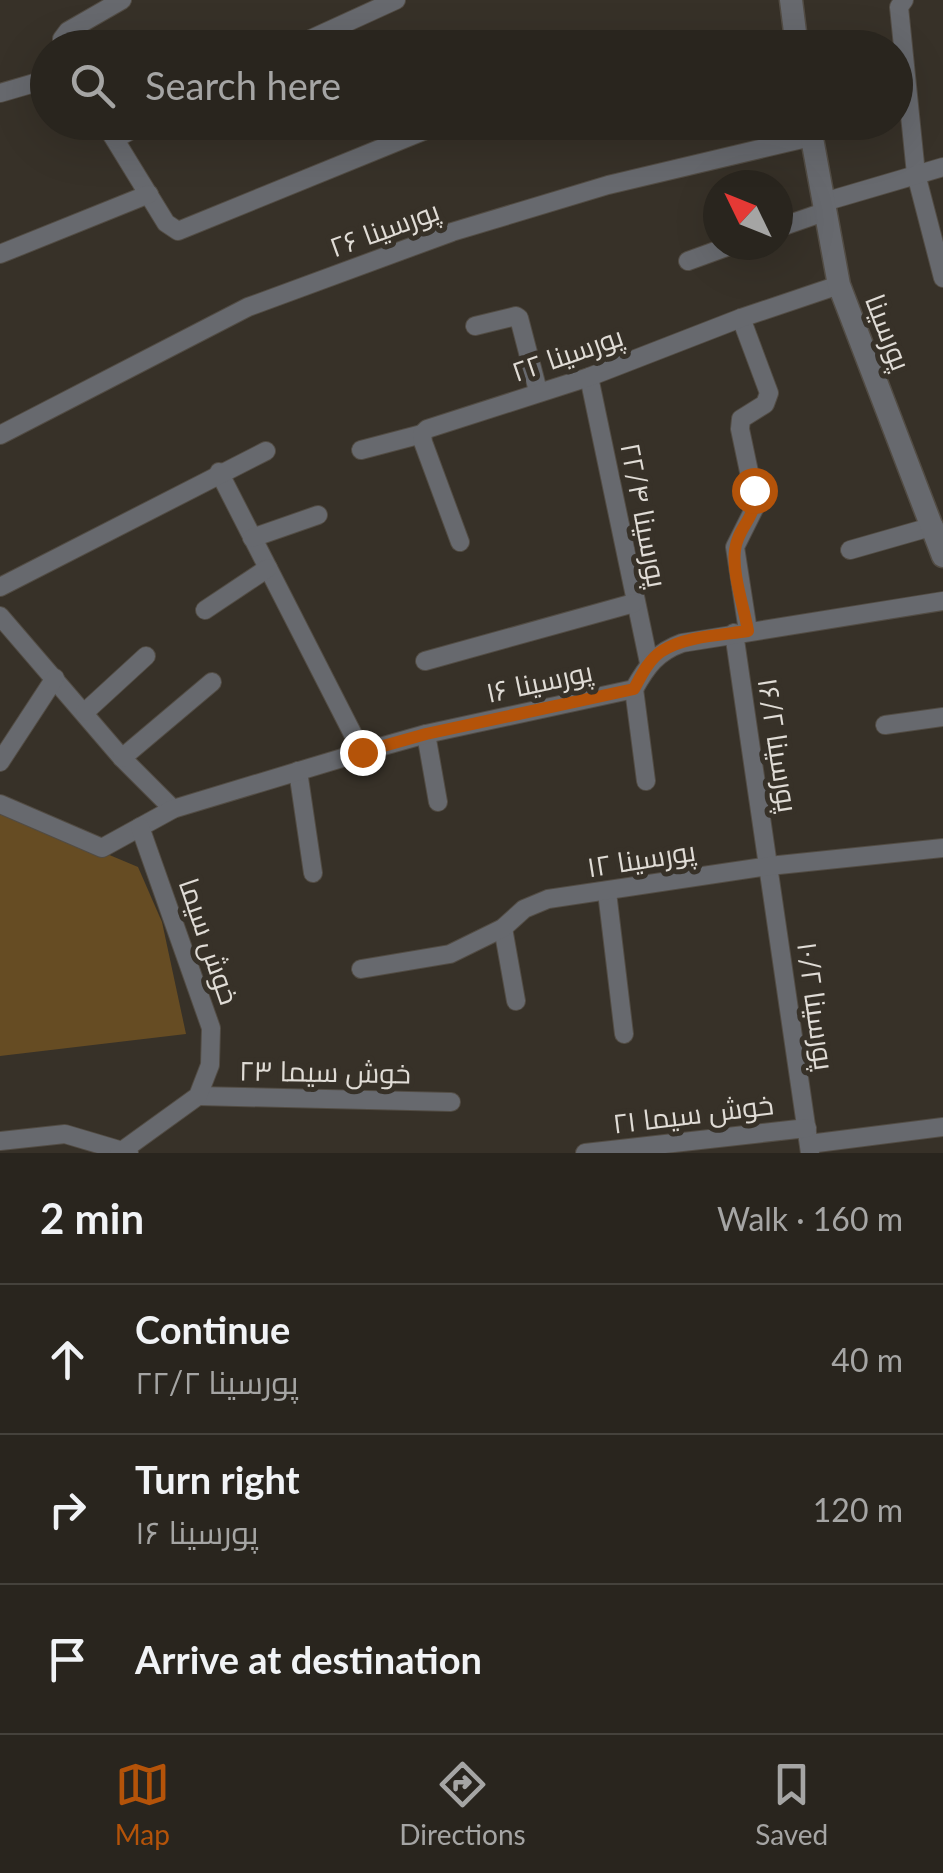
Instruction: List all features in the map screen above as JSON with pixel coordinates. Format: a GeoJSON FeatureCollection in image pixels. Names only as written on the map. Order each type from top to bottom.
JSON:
{"type":"FeatureCollection","features":[{"type":"Feature","properties":{"kind":"street"},"geometry":{"type":"LineString","coordinates":[[70,30],[122,0]]}},
{"type":"Feature","properties":{"kind":"street"},"geometry":{"type":"LineString","coordinates":[[330,30],[396,0]]}},
{"type":"Feature","properties":{"kind":"street"},"geometry":{"type":"LineString","coordinates":[[791,30],[792,0]]}},
{"type":"Feature","properties":{"kind":"street"},"geometry":{"type":"LineString","coordinates":[[901,30],[899,7],[904,0]]}},
{"type":"Feature","properties":{"kind":"street"},"geometry":{"type":"LineString","coordinates":[[0,94],[30,85]]}},
{"type":"Feature","properties":{"kind":"street"},"geometry":{"type":"LineString","coordinates":[[116,140],[166,223],[178,231],[402,140]]}},
{"type":"Feature","properties":{"kind":"street","name":"پورسینا ۲۶"},"geometry":{"type":"LineString","coordinates":[[0,435],[248,307],[433,238],[608,184],[773,140]]}},
{"type":"Feature","properties":{"kind":"street","name":"پورسینا"},"geometry":{"type":"LineString","coordinates":[[812,140],[839,286],[943,556]]}},
{"type":"Feature","properties":{"kind":"street"},"geometry":{"type":"LineString","coordinates":[[913,140],[916,174],[943,278]]}},
{"type":"Feature","properties":{"kind":"street"},"geometry":{"type":"LineString","coordinates":[[793,221],[943,167]]}},
{"type":"Feature","properties":{"kind":"street"},"geometry":{"type":"LineString","coordinates":[[0,254],[148,194]]}},
{"type":"Feature","properties":{"kind":"street"},"geometry":{"type":"LineString","coordinates":[[688,261],[703,256]]}},
{"type":"Feature","properties":{"kind":"street","name":"پورسینا ۲۲"},"geometry":{"type":"LineString","coordinates":[[361,450],[422,434],[839,286]]}},
{"type":"Feature","properties":{"kind":"street"},"geometry":{"type":"LineString","coordinates":[[475,326],[520,318],[538,392]]}},
{"type":"Feature","properties":{"kind":"street","name":"پورسینا ۱۶/۲"},"geometry":{"type":"LineString","coordinates":[[740,318],[769,393],[766,404],[741,419],[756,505],[735,547],[741,632],[769,866]]}},
{"type":"Feature","properties":{"kind":"street","name":"پورسینا ۲۲/۴"},"geometry":{"type":"LineString","coordinates":[[588,377],[649,663]]}},
{"type":"Feature","properties":{"kind":"street"},"geometry":{"type":"LineString","coordinates":[[422,434],[460,542]]}},
{"type":"Feature","properties":{"kind":"street"},"geometry":{"type":"LineString","coordinates":[[0,588],[266,450]]}},
{"type":"Feature","properties":{"kind":"street"},"geometry":{"type":"LineString","coordinates":[[219,472],[362,752]]}},
{"type":"Feature","properties":{"kind":"street"},"geometry":{"type":"LineString","coordinates":[[252,538],[318,515]]}},
{"type":"Feature","properties":{"kind":"street"},"geometry":{"type":"LineString","coordinates":[[850,550],[934,526]]}},
{"type":"Feature","properties":{"kind":"street"},"geometry":{"type":"LineString","coordinates":[[205,610],[268,568]]}},
{"type":"Feature","properties":{"kind":"street"},"geometry":{"type":"LineString","coordinates":[[425,660],[634,602]]}},
{"type":"Feature","properties":{"kind":"street"},"geometry":{"type":"LineString","coordinates":[[649,663],[662,650],[682,643],[943,602]]}},
{"type":"Feature","properties":{"kind":"street"},"geometry":{"type":"LineString","coordinates":[[0,616],[122,758],[174,809]]}},
{"type":"Feature","properties":{"kind":"street"},"geometry":{"type":"LineString","coordinates":[[84,712],[146,656]]}},
{"type":"Feature","properties":{"kind":"street","name":"پورسینا ۱۶"},"geometry":{"type":"LineString","coordinates":[[0,804],[102,848],[174,809],[362,752],[426,734],[634,689],[649,663]]}},
{"type":"Feature","properties":{"kind":"street"},"geometry":{"type":"LineString","coordinates":[[0,762],[55,678]]}},
{"type":"Feature","properties":{"kind":"street"},"geometry":{"type":"LineString","coordinates":[[122,758],[212,682]]}},
{"type":"Feature","properties":{"kind":"street"},"geometry":{"type":"LineString","coordinates":[[634,689],[646,780]]}},
{"type":"Feature","properties":{"kind":"street"},"geometry":{"type":"LineString","coordinates":[[885,725],[943,717]]}},
{"type":"Feature","properties":{"kind":"street"},"geometry":{"type":"LineString","coordinates":[[426,734],[438,802]]}},
{"type":"Feature","properties":{"kind":"street"},"geometry":{"type":"LineString","coordinates":[[298,772],[313,873]]}},
{"type":"Feature","properties":{"kind":"street","name":"خوش سیما"},"geometry":{"type":"LineString","coordinates":[[140,827],[210,1028],[210,1065],[198,1096]]}},
{"type":"Feature","properties":{"kind":"street","name":"پورسینا ۱۲"},"geometry":{"type":"LineString","coordinates":[[362,969],[450,954],[503,928],[524,910],[548,899],[769,866],[943,848]]}},
{"type":"Feature","properties":{"kind":"street","name":"پورسینا ۱۰/۲"},"geometry":{"type":"LineString","coordinates":[[769,866],[809,1141]]}},
{"type":"Feature","properties":{"kind":"street"},"geometry":{"type":"LineString","coordinates":[[607,892],[624,1034]]}},
{"type":"Feature","properties":{"kind":"street"},"geometry":{"type":"LineString","coordinates":[[503,928],[516,1001]]}},
{"type":"Feature","properties":{"kind":"street"},"geometry":{"type":"LineString","coordinates":[[0,1142],[66,1134],[123,1152],[198,1096]]}},
{"type":"Feature","properties":{"kind":"street","name":"خوش سیما ۲۳"},"geometry":{"type":"LineString","coordinates":[[198,1096],[451,1102]]}},
{"type":"Feature","properties":{"kind":"street","name":"خوش سیما ۲۱"},"geometry":{"type":"LineString","coordinates":[[586,1153],[809,1141],[943,1127]]}},
{"type":"Feature","properties":{"kind":"shaded area"},"geometry":{"type":"Polygon","coordinates":[[[0,809],[138,867],[162,922],[186,1034],[0,1056],[0,809]]]}},
{"type":"Feature","properties":{"kind":"route"},"geometry":{"type":"LineString","coordinates":[[362,752],[426,734],[634,689],[662,650],[748,631],[735,547],[756,505],[754,490]]}}]}
